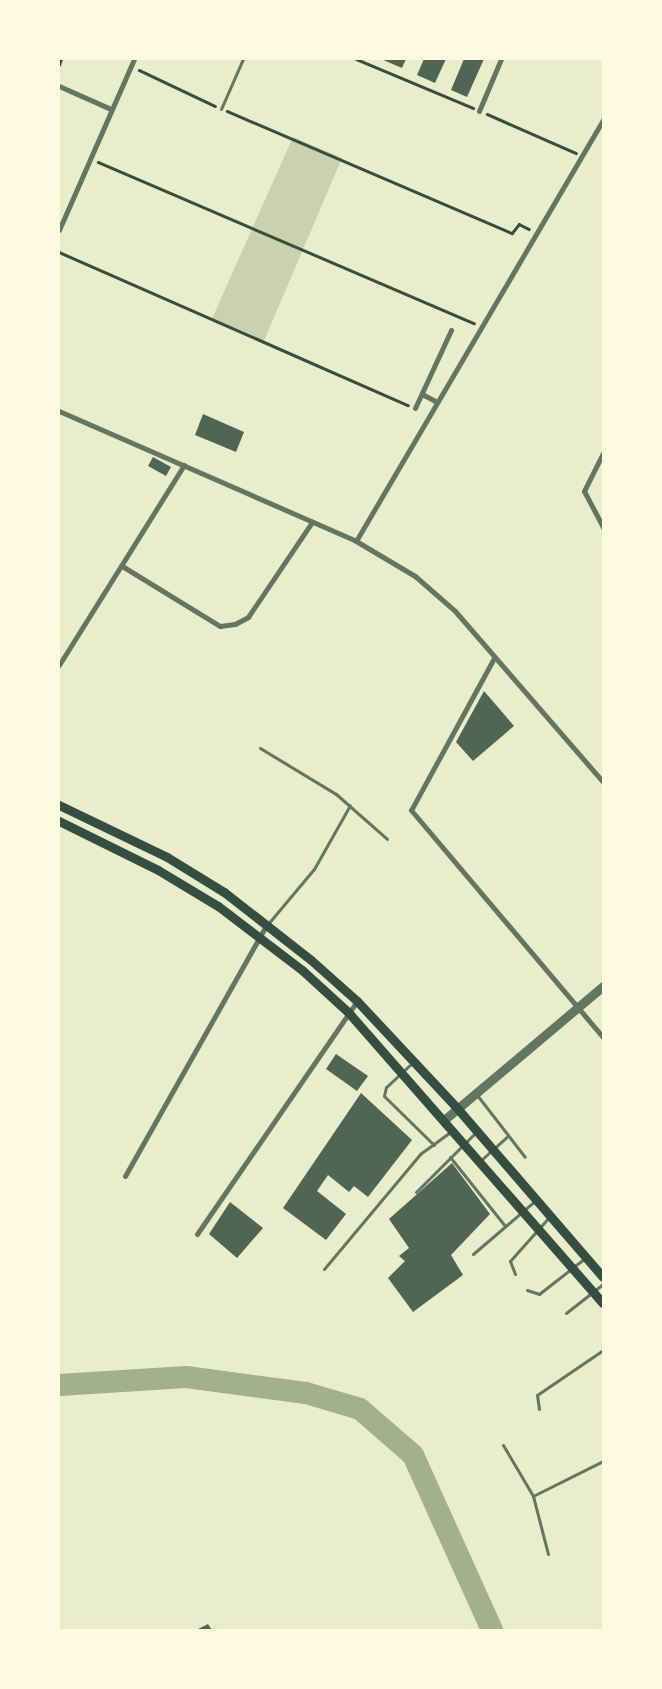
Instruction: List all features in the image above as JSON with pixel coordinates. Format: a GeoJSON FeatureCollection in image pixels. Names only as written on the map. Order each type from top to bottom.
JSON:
{"type":"FeatureCollection","features":[{"type":"Feature","properties":{"kind":"main road"},"geometry":{"type":"LineString","coordinates":[[59,805],[167,857],[266,926],[356,1001],[457,1108],[603,1277]]}},
{"type":"Feature","properties":{"kind":"main road"},"geometry":{"type":"LineString","coordinates":[[59,821],[158,870],[260,936],[348,1012],[603,1303]]}},
{"type":"Feature","properties":{"kind":"street"},"geometry":{"type":"LineString","coordinates":[[59,230],[134,59]]}},
{"type":"Feature","properties":{"kind":"street"},"geometry":{"type":"LineString","coordinates":[[479,111],[501,59]]}},
{"type":"Feature","properties":{"kind":"street"},"geometry":{"type":"LineString","coordinates":[[59,86],[111,109]]}},
{"type":"Feature","properties":{"kind":"street"},"geometry":{"type":"LineString","coordinates":[[356,541],[603,120]]}},
{"type":"Feature","properties":{"kind":"street"},"geometry":{"type":"LineString","coordinates":[[415,408],[451,330]]}},
{"type":"Feature","properties":{"kind":"street"},"geometry":{"type":"LineString","coordinates":[[422,394],[437,402]]}},
{"type":"Feature","properties":{"kind":"street"},"geometry":{"type":"LineString","coordinates":[[59,410],[356,541],[415,576],[455,611],[603,782]]}},
{"type":"Feature","properties":{"kind":"street"},"geometry":{"type":"LineString","coordinates":[[603,453],[585,485],[584,498],[603,527]]}},
{"type":"Feature","properties":{"kind":"street"},"geometry":{"type":"LineString","coordinates":[[59,665],[184,465]]}},
{"type":"Feature","properties":{"kind":"street"},"geometry":{"type":"LineString","coordinates":[[122,566],[220,626],[235,624],[248,617],[312,522]]}},
{"type":"Feature","properties":{"kind":"street"},"geometry":{"type":"LineString","coordinates":[[494,658],[410,810],[603,1037]]}},
{"type":"Feature","properties":{"kind":"street"},"geometry":{"type":"LineString","coordinates":[[125,1176],[266,926]]}},
{"type":"Feature","properties":{"kind":"street"},"geometry":{"type":"LineString","coordinates":[[444,1120],[603,986]]}},
{"type":"Feature","properties":{"kind":"street"},"geometry":{"type":"LineString","coordinates":[[197,1234],[356,1001]]}},
{"type":"Feature","properties":{"kind":"lane"},"geometry":{"type":"LineString","coordinates":[[221,109],[244,59]]}},
{"type":"Feature","properties":{"kind":"lane"},"geometry":{"type":"LineString","coordinates":[[260,748],[350,805],[387,839]]}},
{"type":"Feature","properties":{"kind":"lane"},"geometry":{"type":"LineString","coordinates":[[266,926],[314,868],[350,805]]}},
{"type":"Feature","properties":{"kind":"lane"},"geometry":{"type":"LineString","coordinates":[[414,1062],[386,1087],[386,1100],[434,1145]]}},
{"type":"Feature","properties":{"kind":"lane"},"geometry":{"type":"LineString","coordinates":[[475,1094],[507,1137],[525,1157]]}},
{"type":"Feature","properties":{"kind":"lane"},"geometry":{"type":"LineString","coordinates":[[324,1269],[420,1154],[453,1130]]}},
{"type":"Feature","properties":{"kind":"lane"},"geometry":{"type":"LineString","coordinates":[[416,1192],[477,1131]]}},
{"type":"Feature","properties":{"kind":"lane"},"geometry":{"type":"LineString","coordinates":[[479,1161],[507,1137]]}},
{"type":"Feature","properties":{"kind":"lane"},"geometry":{"type":"LineString","coordinates":[[450,1158],[505,1226]]}},
{"type":"Feature","properties":{"kind":"lane"},"geometry":{"type":"LineString","coordinates":[[473,1254],[536,1199]]}},
{"type":"Feature","properties":{"kind":"lane"},"geometry":{"type":"LineString","coordinates":[[515,1274],[510,1262],[550,1216]]}},
{"type":"Feature","properties":{"kind":"lane"},"geometry":{"type":"LineString","coordinates":[[528,1290],[539,1294],[586,1257]]}},
{"type":"Feature","properties":{"kind":"lane"},"geometry":{"type":"LineString","coordinates":[[566,1314],[603,1284]]}},
{"type":"Feature","properties":{"kind":"lane"},"geometry":{"type":"LineString","coordinates":[[539,1409],[537,1395],[603,1350]]}},
{"type":"Feature","properties":{"kind":"lane"},"geometry":{"type":"LineString","coordinates":[[503,1445],[533,1496],[548,1554]]}},
{"type":"Feature","properties":{"kind":"lane"},"geometry":{"type":"LineString","coordinates":[[533,1496],[603,1461]]}},
{"type":"Feature","properties":{"kind":"path"},"geometry":{"type":"LineString","coordinates":[[59,65],[61,59]]}},
{"type":"Feature","properties":{"kind":"path"},"geometry":{"type":"LineString","coordinates":[[356,59],[582,156]]}},
{"type":"Feature","properties":{"kind":"path"},"geometry":{"type":"LineString","coordinates":[[131,66],[221,109],[512,233],[518,224],[536,233]]}},
{"type":"Feature","properties":{"kind":"path"},"geometry":{"type":"LineString","coordinates":[[90,158],[482,326]]}},
{"type":"Feature","properties":{"kind":"path"},"geometry":{"type":"LineString","coordinates":[[59,252],[415,408]]}},
{"type":"Feature","properties":{"kind":"green space"},"geometry":{"type":"Polygon","coordinates":[[[293,137],[342,158],[263,343],[211,321],[293,137]]]}},
{"type":"Feature","properties":{"kind":"building"},"geometry":{"type":"Polygon","coordinates":[[[381,59],[406,59],[402,68],[381,59]]]}},
{"type":"Feature","properties":{"kind":"building"},"geometry":{"type":"Polygon","coordinates":[[[424,59],[446,59],[435,83],[417,75],[424,59]]]}},
{"type":"Feature","properties":{"kind":"building"},"geometry":{"type":"Polygon","coordinates":[[[464,59],[484,59],[467,97],[451,90],[464,59]]]}},
{"type":"Feature","properties":{"kind":"building"},"geometry":{"type":"Polygon","coordinates":[[[203,414],[244,432],[236,452],[195,435],[203,414]]]}},
{"type":"Feature","properties":{"kind":"building"},"geometry":{"type":"Polygon","coordinates":[[[153,457],[171,467],[166,476],[148,466],[153,457]]]}},
{"type":"Feature","properties":{"kind":"building"},"geometry":{"type":"Polygon","coordinates":[[[484,691],[514,726],[473,761],[456,742],[484,691]]]}},
{"type":"Feature","properties":{"kind":"building"},"geometry":{"type":"Polygon","coordinates":[[[336,1054],[368,1076],[357,1091],[326,1069],[336,1054]]]}},
{"type":"Feature","properties":{"kind":"building"},"geometry":{"type":"Polygon","coordinates":[[[361,1093],[412,1140],[368,1197],[354,1186],[349,1192],[328,1175],[317,1191],[346,1214],[326,1240],[283,1208],[361,1093]]]}},
{"type":"Feature","properties":{"kind":"building"},"geometry":{"type":"Polygon","coordinates":[[[452,1163],[490,1214],[451,1255],[463,1275],[413,1312],[388,1278],[405,1261],[399,1256],[409,1248],[389,1219],[452,1163]]]}},
{"type":"Feature","properties":{"kind":"building"},"geometry":{"type":"Polygon","coordinates":[[[230,1202],[263,1228],[237,1258],[209,1234],[230,1202]]]}},
{"type":"Feature","properties":{"kind":"building"},"geometry":{"type":"Polygon","coordinates":[[[208,1624],[212,1630],[196,1630],[208,1624]]]}},
{"type":"Feature","properties":{"kind":"waterway"},"geometry":{"type":"LineString","coordinates":[[59,1385],[186,1377],[306,1393],[360,1409],[413,1455],[492,1630]]}}]}
